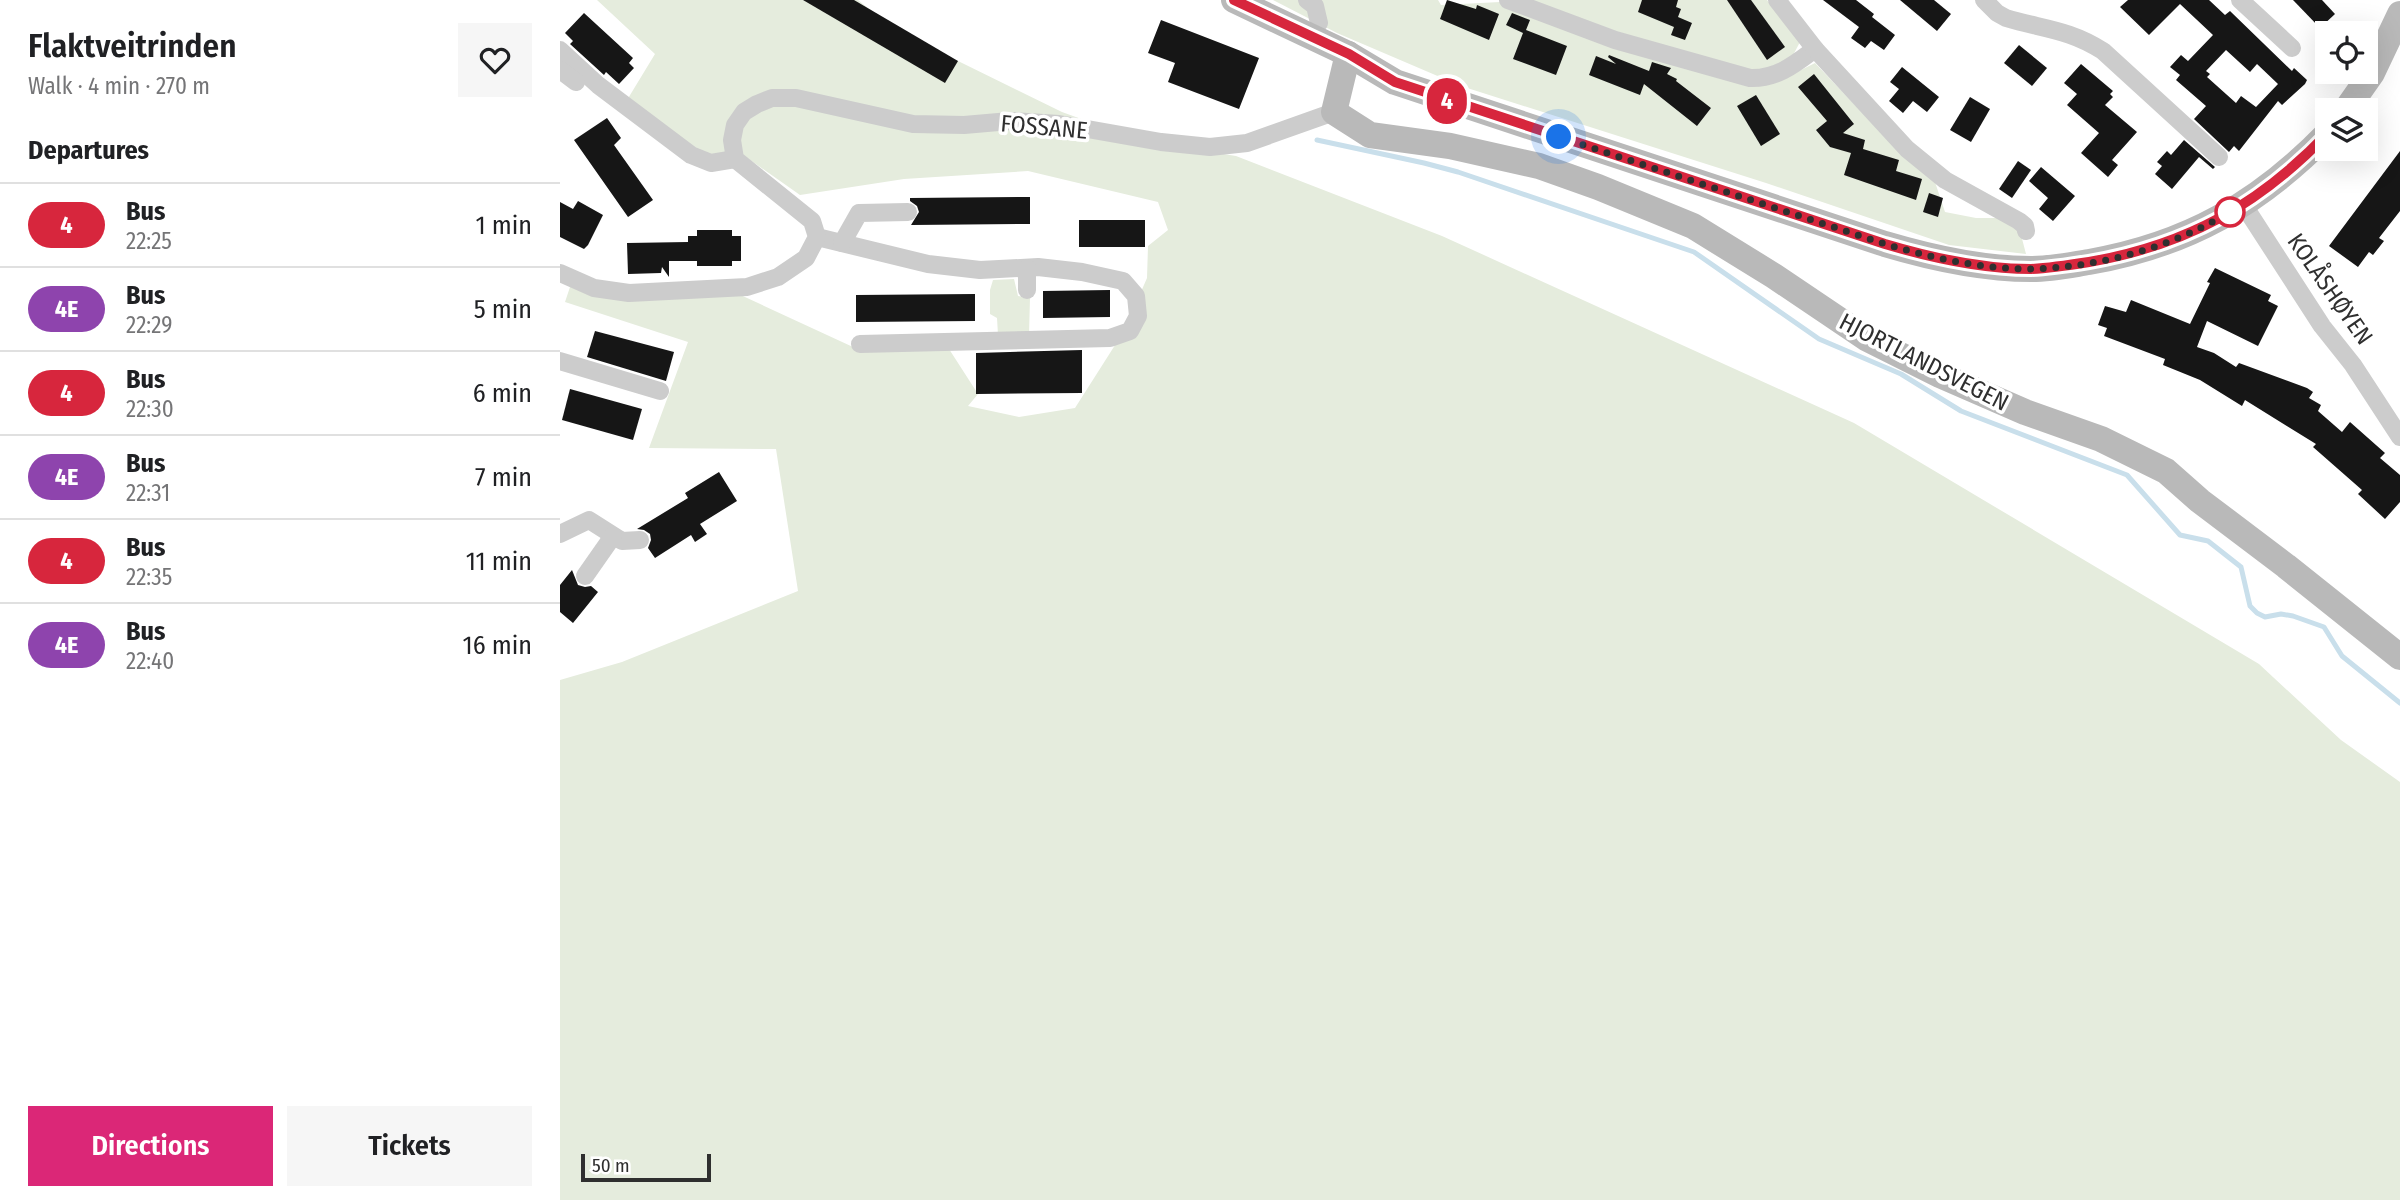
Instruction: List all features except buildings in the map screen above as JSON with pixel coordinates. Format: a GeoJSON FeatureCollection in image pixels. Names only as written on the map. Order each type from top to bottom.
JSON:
{"type":"FeatureCollection","features":[{"type":"Feature","properties":{"kind":"main road"},"geometry":{"type":"LineString","coordinates":[[1234,0],[1349,54],[1395,82],[1929,257],[2031,269],[2105,259],[2166,244],[2208,226],[2243,204],[2295,165],[2315,146]]}},
{"type":"Feature","properties":{"kind":"main road"},"geometry":{"type":"LineString","coordinates":[[2354,98],[2372,73],[2400,14]]}},
{"type":"Feature","properties":{"kind":"main road"},"geometry":{"type":"LineString","coordinates":[[1334,112],[1349,54]]}},
{"type":"Feature","properties":{"kind":"main road","name":"HJORTLANDSVEGEN"},"geometry":{"type":"LineString","coordinates":[[1334,112],[1370,135],[1450,146],[1539,166],[1693,226],[1866,338],[1940,375],[2025,412],[2101,439],[2166,471],[2400,657]]}},
{"type":"Feature","properties":{"kind":"street"},"geometry":{"type":"LineString","coordinates":[[1307,0],[1315,6],[1319,23]]}},
{"type":"Feature","properties":{"kind":"street"},"geometry":{"type":"LineString","coordinates":[[1508,0],[1615,40],[1751,78],[1784,71],[1815,49]]}},
{"type":"Feature","properties":{"kind":"street"},"geometry":{"type":"LineString","coordinates":[[1777,0],[1815,49],[1882,124],[1929,168],[2019,221],[2026,231]]}},
{"type":"Feature","properties":{"kind":"street"},"geometry":{"type":"LineString","coordinates":[[1984,0],[2006,18],[2064,31],[2103,51],[2219,157]]}},
{"type":"Feature","properties":{"kind":"street"},"geometry":{"type":"LineString","coordinates":[[2240,0],[2292,48]]}},
{"type":"Feature","properties":{"kind":"street"},"geometry":{"type":"LineString","coordinates":[[560,50],[598,85],[691,155],[712,163],[735,159],[812,221],[817,237],[806,258],[778,277],[747,287],[629,293],[594,288],[560,273]]}},
{"type":"Feature","properties":{"kind":"street"},"geometry":{"type":"LineString","coordinates":[[560,70],[576,82]]}},
{"type":"Feature","properties":{"kind":"street","name":"FOSSANE"},"geometry":{"type":"LineString","coordinates":[[735,159],[732,140],[735,125],[744,113],[772,98],[796,98],[913,124],[1034,122],[1210,147],[1247,143],[1334,112]]}},
{"type":"Feature","properties":{"kind":"street","name":"KOLÅSHØYEN"},"geometry":{"type":"LineString","coordinates":[[2243,204],[2322,326],[2353,365],[2400,437]]}},
{"type":"Feature","properties":{"kind":"street"},"geometry":{"type":"LineString","coordinates":[[842,243],[859,213],[908,212]]}},
{"type":"Feature","properties":{"kind":"street"},"geometry":{"type":"LineString","coordinates":[[817,237],[928,264],[980,270],[1027,268],[1082,272],[1123,281],[1136,296],[1138,316],[1130,331],[1110,338],[860,344]]}},
{"type":"Feature","properties":{"kind":"street"},"geometry":{"type":"LineString","coordinates":[[1027,268],[1027,290]]}},
{"type":"Feature","properties":{"kind":"street"},"geometry":{"type":"LineString","coordinates":[[560,361],[660,391]]}},
{"type":"Feature","properties":{"kind":"street"},"geometry":{"type":"LineString","coordinates":[[560,534],[589,520],[622,541],[640,540]]}},
{"type":"Feature","properties":{"kind":"street"},"geometry":{"type":"LineString","coordinates":[[585,576],[613,536]]}},
{"type":"Feature","properties":{"kind":"green space"},"geometry":{"type":"Polygon","coordinates":[[[597,0],[858,0],[895,30],[1062,112],[1142,141],[1236,156],[1442,236],[1854,423],[2259,664],[2341,740],[2400,782],[2400,1200],[560,1200],[560,680],[622,662],[798,591],[776,449],[649,448],[688,342],[565,302],[571,284],[721,286],[853,347],[949,349],[978,394],[968,406],[1019,417],[1075,408],[1124,331],[1147,278],[1148,246],[1168,230],[1158,202],[1028,171],[904,179],[800,195],[743,155],[699,162],[624,105],[655,54],[597,0]]]}},
{"type":"Feature","properties":{"kind":"green space"},"geometry":{"type":"Polygon","coordinates":[[[1273,0],[1438,0],[1441,5],[1500,2],[1517,10],[1747,85],[1797,72],[1815,63],[1872,123],[1935,182],[1945,212],[1976,218],[1998,218],[2020,231],[2026,254],[1949,245],[1766,183],[1461,86],[1337,33],[1273,0]]]}},
{"type":"Feature","properties":{"kind":"green space"},"geometry":{"type":"Polygon","coordinates":[[[1521,0],[1767,0],[1800,42],[1790,61],[1761,75],[1735,71],[1521,0]]]}},
{"type":"Feature","properties":{"kind":"green space"},"geometry":{"type":"Polygon","coordinates":[[[1014,279],[1018,296],[1030,298],[1029,335],[998,335],[997,318],[990,314],[990,290],[993,280],[1014,279]]]}},
{"type":"Feature","properties":{"kind":"waterway"},"geometry":{"type":"LineString","coordinates":[[1317,140],[1458,172],[1694,252],[1819,339],[1901,374],[1961,411],[2127,475],[2180,535],[2208,541],[2241,567],[2250,606],[2257,613],[2265,617],[2281,614],[2293,616],[2324,627],[2342,656],[2400,703]]}},
{"type":"Feature","properties":{"kind":"bus line","name":"4"},"geometry":{"type":"LineString","coordinates":[[1234,0],[1349,54],[1395,82],[1885,244],[1929,257],[1977,264],[2031,269],[2066,266],[2119,257],[2166,244],[2208,226],[2258,194],[2315,146]]}},
{"type":"Feature","properties":{"kind":"route"},"geometry":{"type":"LineString","coordinates":[[1559,137],[1885,244],[1929,257],[1977,264],[2031,269],[2119,257],[2166,244],[2208,226],[2230,212]]}}]}
